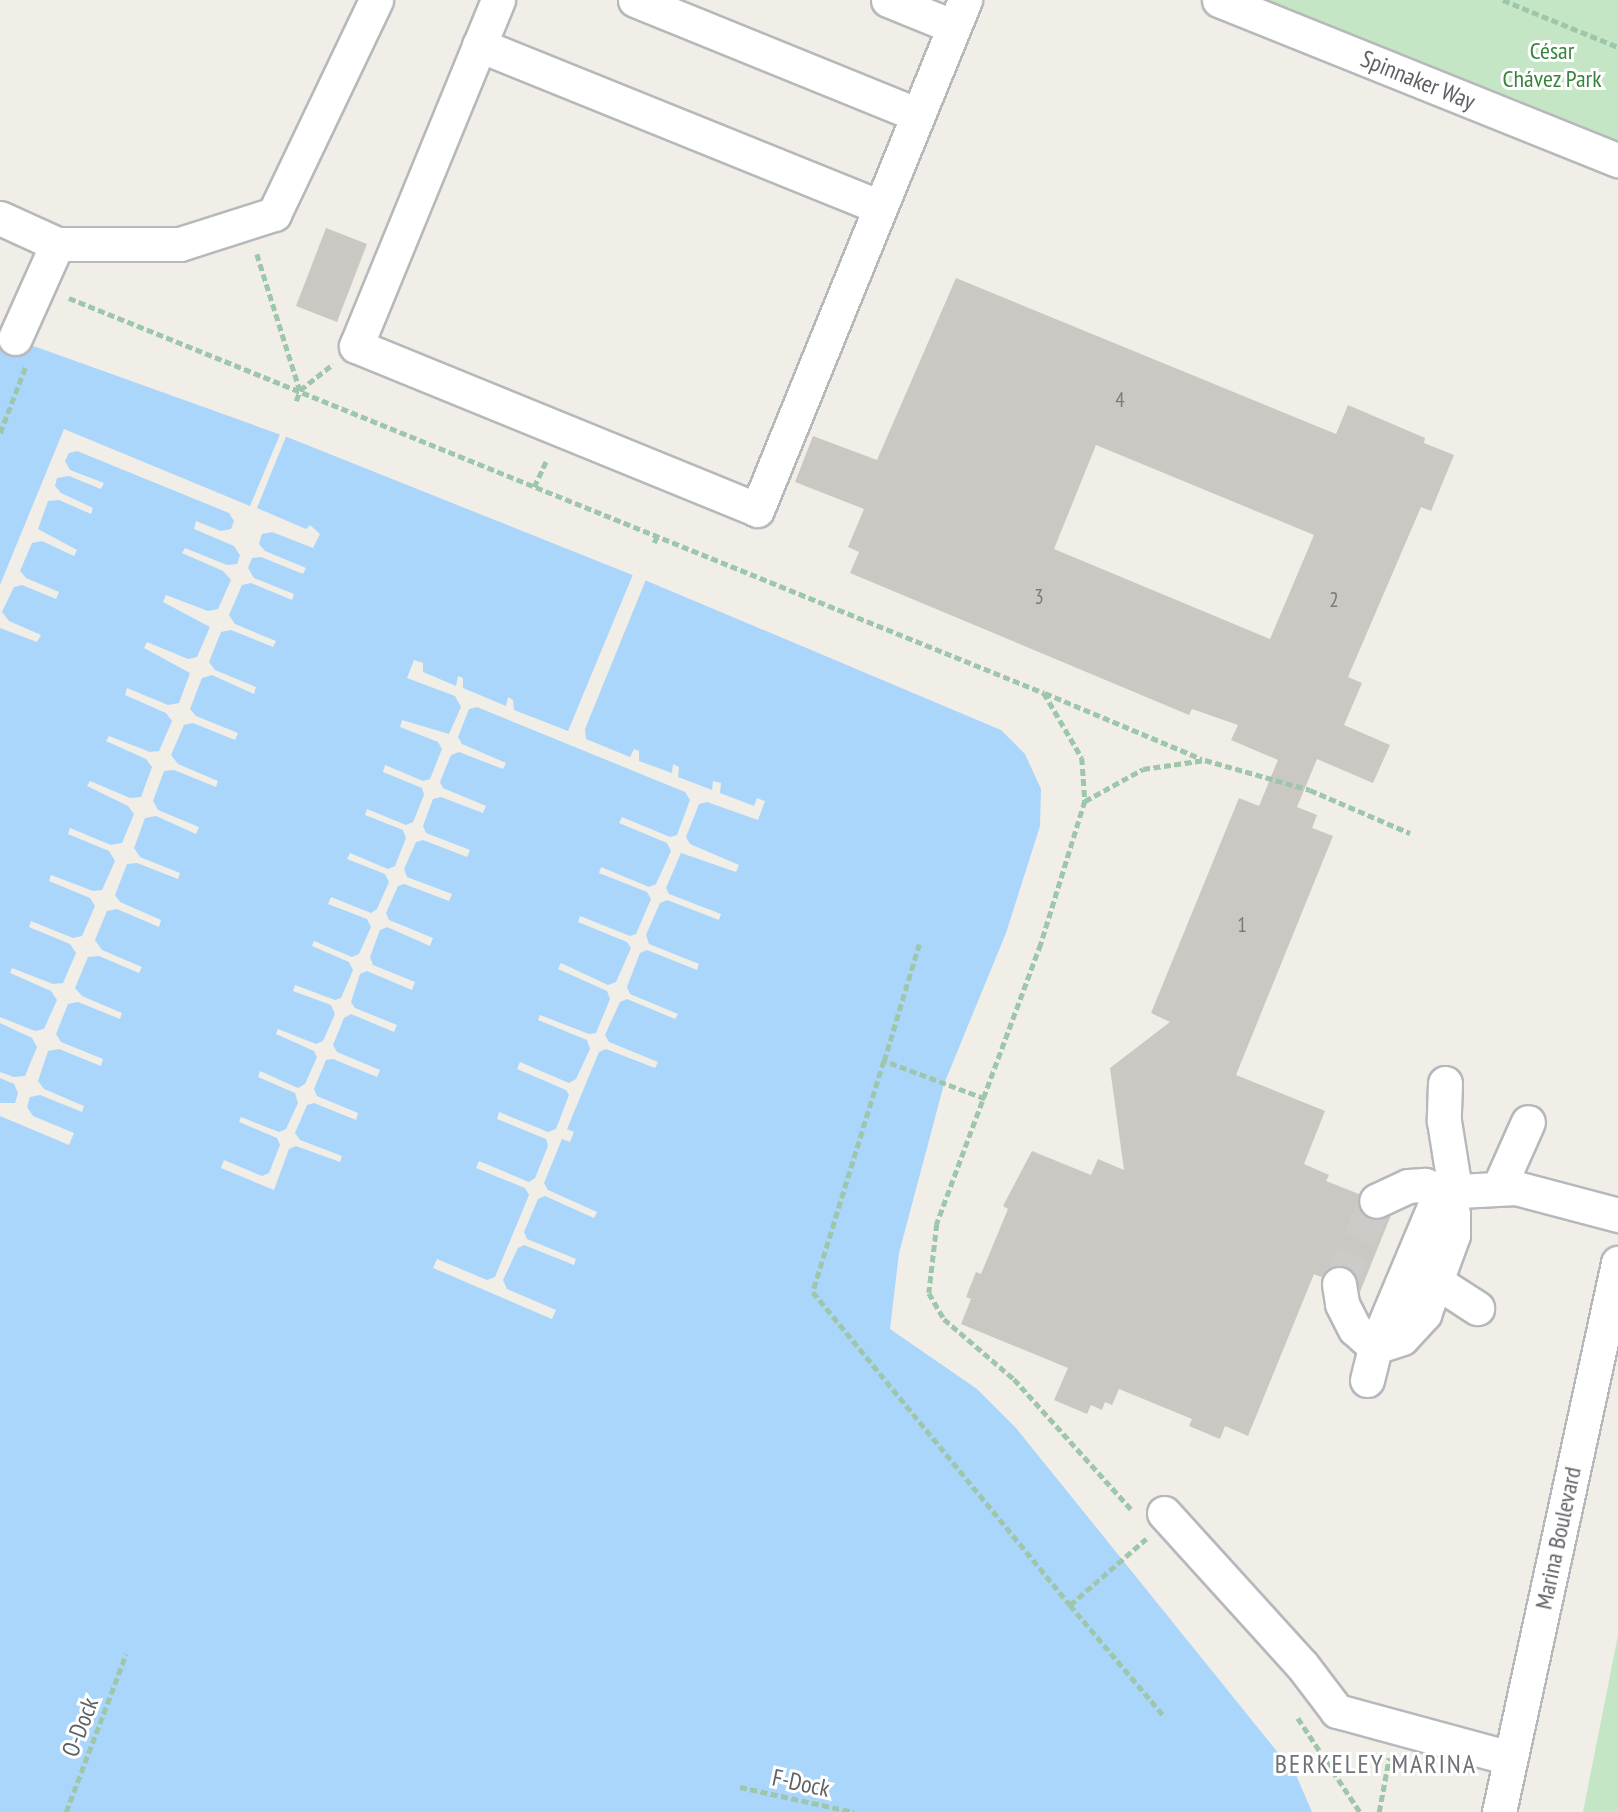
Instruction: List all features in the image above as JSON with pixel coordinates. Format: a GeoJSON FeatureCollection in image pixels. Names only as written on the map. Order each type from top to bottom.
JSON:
{"type":"FeatureCollection","features":[{"type":"Feature","properties":{"kind":"street"},"geometry":{"type":"LineString","coordinates":[[1,223],[57,244],[180,244],[274,214],[376,0]]}},
{"type":"Feature","properties":{"kind":"street"},"geometry":{"type":"LineString","coordinates":[[498,0],[356,346],[757,510],[960,14],[888,0]]}},
{"type":"Feature","properties":{"kind":"street"},"geometry":{"type":"LineString","coordinates":[[635,0],[918,115]]}},
{"type":"Feature","properties":{"kind":"street","name":"Spinnaker Way"},"geometry":{"type":"LineString","coordinates":[[1219,0],[1618,160]]}},
{"type":"Feature","properties":{"kind":"street"},"geometry":{"type":"LineString","coordinates":[[479,45],[880,207]]}},
{"type":"Feature","properties":{"kind":"street"},"geometry":{"type":"LineString","coordinates":[[22,348],[40,286],[57,244]]}},
{"type":"Feature","properties":{"kind":"street"},"geometry":{"type":"LineString","coordinates":[[1375,1346],[1402,1338],[1424,1314],[1453,1236],[1453,1214],[1447,1191],[1445,1083]]}},
{"type":"Feature","properties":{"kind":"street"},"geometry":{"type":"LineString","coordinates":[[1499,1187],[1528,1122]]}},
{"type":"Feature","properties":{"kind":"street"},"geometry":{"type":"LineString","coordinates":[[1376,1201],[1408,1186],[1425,1185],[1447,1191],[1499,1187],[1516,1188],[1618,1215]]}},
{"type":"Feature","properties":{"kind":"street"},"geometry":{"type":"LineString","coordinates":[[1367,1380],[1375,1346],[1447,1191]]}},
{"type":"Feature","properties":{"kind":"street","name":"Marina Boulevard"},"geometry":{"type":"LineString","coordinates":[[1499,1812],[1618,1263]]}},
{"type":"Feature","properties":{"kind":"street"},"geometry":{"type":"LineString","coordinates":[[1437,1282],[1476,1308]]}},
{"type":"Feature","properties":{"kind":"street"},"geometry":{"type":"LineString","coordinates":[[1339,1284],[1342,1304],[1355,1329],[1375,1346]]}},
{"type":"Feature","properties":{"kind":"street"},"geometry":{"type":"LineString","coordinates":[[1151,1520],[1220,1563],[1305,1654],[1337,1711],[1418,1726],[1510,1758]]}},
{"type":"Feature","properties":{"kind":"path"},"geometry":{"type":"LineString","coordinates":[[1503,0],[1618,47]]}},
{"type":"Feature","properties":{"kind":"path"},"geometry":{"type":"LineString","coordinates":[[247,223],[300,390]]}},
{"type":"Feature","properties":{"kind":"path"},"geometry":{"type":"LineString","coordinates":[[40,286],[658,534],[1205,760],[1310,790],[1410,833]]}},
{"type":"Feature","properties":{"kind":"path"},"geometry":{"type":"LineString","coordinates":[[296,401],[300,390],[356,346]]}},
{"type":"Feature","properties":{"kind":"path"},"geometry":{"type":"LineString","coordinates":[[0,433],[22,348]]}},
{"type":"Feature","properties":{"kind":"path"},"geometry":{"type":"LineString","coordinates":[[654,543],[658,534]]}},
{"type":"Feature","properties":{"kind":"path"},"geometry":{"type":"LineString","coordinates":[[1044,693],[1082,758],[1085,801],[1041,944],[937,1224],[929,1293],[944,1319],[1014,1379],[1151,1520],[1070,1605]]}},
{"type":"Feature","properties":{"kind":"path"},"geometry":{"type":"LineString","coordinates":[[1085,801],[1143,769],[1205,760]]}},
{"type":"Feature","properties":{"kind":"path"},"geometry":{"type":"LineString","coordinates":[[919,944],[813,1292],[1165,1717]]}},
{"type":"Feature","properties":{"kind":"path"},"geometry":{"type":"LineString","coordinates":[[884,1060],[985,1099]]}},
{"type":"Feature","properties":{"kind":"path","name":"O-Dock"},"geometry":{"type":"LineString","coordinates":[[66,1812],[126,1654]]}},
{"type":"Feature","properties":{"kind":"path"},"geometry":{"type":"LineString","coordinates":[[1293,1712],[1360,1812]]}},
{"type":"Feature","properties":{"kind":"path"},"geometry":{"type":"LineString","coordinates":[[1379,1812],[1418,1726]]}},
{"type":"Feature","properties":{"kind":"path","name":"F-Dock"},"geometry":{"type":"LineString","coordinates":[[740,1787],[854,1812]]}},
{"type":"Feature","properties":{"kind":"green space","name":"César Chávez Park"},"geometry":{"type":"Polygon","coordinates":[[[1219,0],[1618,0],[1618,160],[1219,0]]]}},
{"type":"Feature","properties":{"kind":"green space"},"geometry":{"type":"Polygon","coordinates":[[[1618,1635],[1618,1812],[1583,1812],[1618,1635]]]}},
{"type":"Feature","properties":{"kind":"water"},"geometry":{"type":"Polygon","coordinates":[[[0,334],[287,437],[640,578],[1001,730],[1025,754],[1041,789],[1040,826],[1006,933],[944,1084],[899,1253],[890,1329],[977,1389],[1016,1428],[1296,1775],[1312,1812],[0,1812],[0,334]]]}},
{"type":"Feature","properties":{"kind":"pier"},"geometry":{"type":"Polygon","coordinates":[[[64,429],[250,506],[281,432],[287,434],[257,508],[306,529],[310,525],[320,534],[313,548],[272,532],[262,534],[259,544],[265,551],[306,568],[303,574],[261,557],[252,558],[248,568],[254,578],[294,594],[292,600],[251,583],[242,585],[229,615],[235,624],[276,641],[273,647],[231,630],[221,632],[209,662],[215,670],[256,687],[254,694],[212,675],[202,678],[190,709],[196,716],[238,733],[235,740],[193,723],[184,725],[171,755],[178,764],[218,781],[216,787],[174,770],[164,771],[153,801],[158,810],[199,827],[196,834],[156,816],[145,818],[134,848],[140,857],[180,873],[178,879],[137,863],[127,864],[115,895],[120,902],[161,920],[159,927],[117,909],[107,911],[95,940],[102,950],[142,967],[139,973],[99,956],[88,957],[75,988],[82,996],[122,1013],[120,1019],[78,1002],[68,1004],[56,1034],[61,1042],[103,1059],[101,1066],[59,1049],[48,1051],[38,1081],[44,1089],[84,1106],[82,1112],[40,1095],[30,1097],[27,1107],[33,1116],[74,1133],[69,1145],[0,1116],[0,1103],[15,1103],[18,1093],[14,1084],[0,1078],[0,1072],[14,1077],[25,1076],[37,1047],[32,1038],[0,1023],[0,1017],[35,1031],[44,1029],[57,1000],[51,991],[10,973],[12,968],[53,984],[63,983],[76,953],[70,944],[29,927],[31,921],[73,938],[82,936],[95,906],[90,898],[49,881],[51,875],[93,891],[102,890],[115,861],[109,851],[68,834],[70,828],[111,845],[122,843],[134,814],[128,806],[87,786],[90,781],[130,798],[141,797],[152,767],[146,759],[106,741],[109,736],[150,752],[159,751],[172,721],[166,713],[125,695],[127,688],[168,705],[179,703],[190,673],[144,648],[147,642],[188,659],[197,657],[210,627],[163,602],[166,595],[208,611],[218,609],[231,580],[223,571],[182,553],[185,548],[227,565],[237,564],[240,555],[234,546],[194,529],[196,521],[221,531],[231,529],[234,521],[229,513],[77,451],[69,453],[65,461],[70,470],[104,483],[101,489],[69,476],[57,478],[55,486],[61,493],[93,508],[91,514],[59,500],[48,501],[38,529],[77,550],[74,556],[42,541],[32,543],[20,571],[26,578],[59,592],[56,599],[22,585],[14,587],[2,612],[9,621],[41,635],[37,642],[0,628],[0,585],[64,429]]]}},
{"type":"Feature","properties":{"kind":"pier"},"geometry":{"type":"Polygon","coordinates":[[[634,572],[647,577],[585,729],[586,739],[630,757],[634,749],[639,751],[639,761],[672,773],[673,764],[679,767],[678,777],[712,790],[713,781],[721,783],[720,793],[754,806],[757,798],[765,801],[758,820],[707,802],[699,804],[686,837],[690,844],[739,865],[736,872],[681,853],[666,888],[669,894],[721,914],[719,920],[667,900],[660,903],[646,935],[649,944],[699,964],[697,970],[647,950],[640,953],[627,987],[630,994],[678,1014],[675,1019],[627,999],[620,1002],[605,1035],[609,1042],[658,1062],[655,1068],[606,1049],[599,1052],[567,1129],[574,1132],[570,1142],[562,1139],[544,1183],[548,1190],[597,1212],[594,1218],[545,1196],[538,1199],[524,1232],[527,1239],[576,1259],[574,1265],[524,1245],[518,1248],[503,1280],[507,1289],[556,1310],[552,1319],[433,1268],[437,1259],[487,1280],[495,1277],[529,1195],[525,1188],[476,1168],[479,1161],[529,1182],[535,1178],[548,1146],[546,1139],[497,1119],[499,1112],[548,1132],[556,1129],[569,1095],[566,1090],[517,1069],[520,1062],[569,1083],[576,1079],[590,1049],[587,1040],[538,1020],[540,1015],[589,1034],[596,1033],[610,999],[607,991],[558,969],[561,963],[608,985],[616,982],[631,948],[627,942],[578,922],[580,916],[630,936],[636,934],[651,899],[647,892],[599,873],[601,867],[649,887],[656,884],[671,851],[667,843],[619,823],[622,817],[670,837],[677,835],[690,800],[685,792],[477,707],[469,709],[458,737],[462,744],[506,763],[503,769],[459,752],[451,755],[440,782],[443,788],[486,806],[483,813],[441,797],[433,799],[423,826],[426,833],[470,850],[467,857],[423,840],[416,842],[404,869],[407,877],[452,894],[449,901],[404,884],[398,886],[386,913],[389,920],[433,938],[430,946],[387,927],[380,930],[370,957],[373,965],[415,982],[412,990],[367,971],[360,974],[351,1002],[355,1008],[397,1025],[394,1032],[351,1014],[344,1018],[333,1045],[337,1052],[380,1070],[377,1077],[333,1059],[326,1060],[314,1089],[317,1096],[358,1113],[356,1120],[314,1103],[307,1105],[295,1133],[300,1140],[342,1156],[340,1162],[296,1146],[289,1149],[274,1190],[221,1168],[224,1160],[262,1176],[269,1173],[280,1145],[277,1138],[239,1122],[241,1117],[279,1132],[286,1129],[298,1103],[295,1093],[258,1077],[260,1071],[298,1088],[305,1084],[317,1057],[314,1051],[276,1034],[278,1029],[316,1044],[323,1041],[335,1014],[331,1005],[293,991],[295,985],[335,1000],[341,998],[353,970],[349,962],[312,946],[314,941],[352,957],[359,954],[371,927],[367,919],[328,904],[331,897],[371,913],[377,909],[389,882],[385,874],[347,859],[350,853],[388,869],[395,866],[406,838],[403,830],[365,815],[367,809],[406,825],[413,822],[424,795],[422,788],[383,772],[385,765],[423,781],[430,779],[442,749],[438,742],[400,727],[402,720],[449,734],[461,707],[455,696],[407,678],[414,660],[423,663],[423,672],[456,686],[458,676],[463,678],[463,688],[506,706],[508,697],[513,700],[514,710],[568,731],[634,572]]]}},
{"type":"Feature","properties":{"kind":"building"},"geometry":{"type":"Polygon","coordinates":[[[326,228],[367,244],[337,322],[296,306],[326,228]]]}},
{"type":"Feature","properties":{"kind":"building"},"geometry":{"type":"Polygon","coordinates":[[[956,278],[1336,434],[1348,405],[1425,438],[1424,443],[1454,455],[1431,511],[1421,507],[1348,677],[1362,683],[1344,725],[1390,745],[1373,783],[1317,759],[1297,807],[1317,815],[1312,828],[1333,836],[1236,1075],[1325,1111],[1304,1164],[1329,1175],[1326,1181],[1359,1194],[1358,1209],[1366,1217],[1375,1220],[1391,1215],[1360,1292],[1354,1273],[1345,1266],[1328,1269],[1321,1277],[1314,1274],[1248,1436],[1225,1426],[1220,1439],[1189,1426],[1192,1419],[1119,1389],[1112,1405],[1105,1402],[1102,1410],[1091,1405],[1087,1414],[1054,1400],[1068,1368],[961,1324],[971,1299],[966,1297],[976,1272],[981,1274],[1008,1209],[1003,1206],[1032,1151],[1091,1175],[1098,1159],[1124,1170],[1110,1068],[1170,1022],[1151,1013],[1239,798],[1259,806],[1278,760],[1231,740],[1238,725],[1192,709],[1189,715],[850,573],[859,552],[848,547],[864,509],[795,482],[813,436],[877,460],[956,278]],[[1096,445],[1054,549],[1270,639],[1314,535],[1096,445]]]}},
{"type":"Feature","properties":{"kind":"tunnel"},"geometry":{"type":"LineString","coordinates":[[1339,1284],[1376,1201]]}},
{"type":"Feature","properties":{"kind":"district","name":"BERKELEY MARINA"},"geometry":{"type":"Point","coordinates":[1376,1764]}}]}
